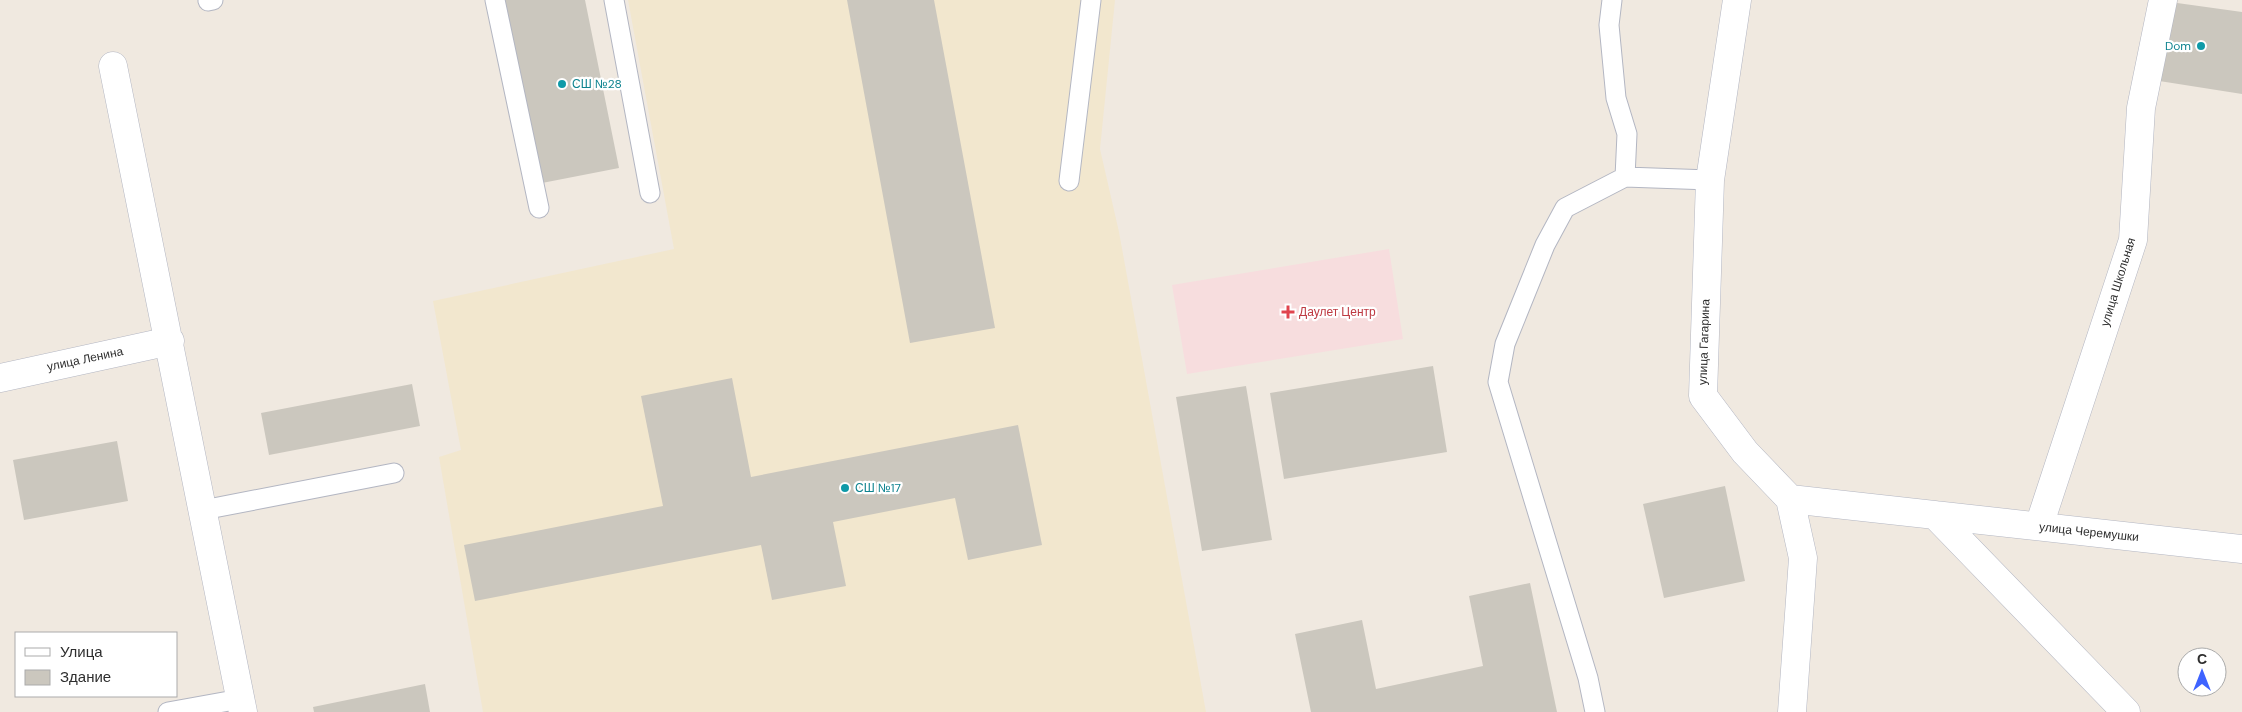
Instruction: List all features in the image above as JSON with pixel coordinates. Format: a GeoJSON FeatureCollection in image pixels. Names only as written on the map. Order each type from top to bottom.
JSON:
{"type":"FeatureCollection","features":[{"type":"Feature","properties":{"kind":"street","name":"улица Гагарина"},"geometry":{"type":"LineString","coordinates":[[1737,0],[1710,180],[1702,396],[1745,452],[1790,499]]}},
{"type":"Feature","properties":{"kind":"street","name":"улица Школьная"},"geometry":{"type":"LineString","coordinates":[[2039,526],[2133,240],[2141,108],[2163,0]]}},
{"type":"Feature","properties":{"kind":"street"},"geometry":{"type":"LineString","coordinates":[[113,66],[170,341],[241,705]]}},
{"type":"Feature","properties":{"kind":"street","name":"улица Ленина"},"geometry":{"type":"LineString","coordinates":[[0,378],[170,341]]}},
{"type":"Feature","properties":{"kind":"street","name":"улица Черемушки"},"geometry":{"type":"LineString","coordinates":[[1790,499],[2242,549]]}},
{"type":"Feature","properties":{"kind":"street"},"geometry":{"type":"LineString","coordinates":[[1790,499],[1803,558],[1792,712]]}},
{"type":"Feature","properties":{"kind":"street"},"geometry":{"type":"LineString","coordinates":[[1935,515],[2126,712]]}},
{"type":"Feature","properties":{"kind":"lane"},"geometry":{"type":"LineString","coordinates":[[495,0],[539,208]]}},
{"type":"Feature","properties":{"kind":"lane"},"geometry":{"type":"LineString","coordinates":[[614,0],[650,193]]}},
{"type":"Feature","properties":{"kind":"lane"},"geometry":{"type":"LineString","coordinates":[[1069,181],[1091,0]]}},
{"type":"Feature","properties":{"kind":"lane"},"geometry":{"type":"LineString","coordinates":[[1612,0],[1609,25],[1616,98],[1627,134],[1625,177]]}},
{"type":"Feature","properties":{"kind":"lane"},"geometry":{"type":"LineString","coordinates":[[1595,712],[1588,678],[1498,382],[1506,344],[1545,245],[1566,208],[1625,177],[1710,180]]}},
{"type":"Feature","properties":{"kind":"lane"},"geometry":{"type":"LineString","coordinates":[[203,510],[394,473]]}},
{"type":"Feature","properties":{"kind":"lane"},"geometry":{"type":"LineString","coordinates":[[168,712],[241,705]]}},
{"type":"Feature","properties":{"kind":"shaded area"},"geometry":{"type":"Polygon","coordinates":[[[628,0],[1115,0],[1100,149],[1119,232],[1206,712],[483,712],[439,457],[461,450],[433,301],[674,249],[628,0]]]}},
{"type":"Feature","properties":{"kind":"shaded area","name":"Даулет Центр"},"geometry":{"type":"Polygon","coordinates":[[[1389,249],[1403,339],[1187,374],[1172,285],[1389,249]]]}},
{"type":"Feature","properties":{"kind":"building","name":"СШ №28"},"geometry":{"type":"Polygon","coordinates":[[[505,0],[585,0],[619,168],[542,183],[505,0]]]}},
{"type":"Feature","properties":{"kind":"building"},"geometry":{"type":"Polygon","coordinates":[[[847,0],[934,0],[995,328],[910,343],[847,0]]]}},
{"type":"Feature","properties":{"kind":"building","name":"Dom"},"geometry":{"type":"Polygon","coordinates":[[[2170,2],[2242,12],[2242,94],[2153,80],[2170,2]]]}},
{"type":"Feature","properties":{"kind":"building"},"geometry":{"type":"Polygon","coordinates":[[[1433,366],[1447,452],[1284,479],[1270,393],[1433,366]]]}},
{"type":"Feature","properties":{"kind":"building","name":"СШ №17"},"geometry":{"type":"Polygon","coordinates":[[[732,378],[751,477],[1018,425],[1042,545],[968,560],[955,498],[833,522],[846,586],[772,600],[761,545],[475,601],[464,545],[663,506],[641,396],[732,378]]]}},
{"type":"Feature","properties":{"kind":"building"},"geometry":{"type":"Polygon","coordinates":[[[412,384],[420,426],[269,455],[261,413],[412,384]]]}},
{"type":"Feature","properties":{"kind":"building"},"geometry":{"type":"Polygon","coordinates":[[[1246,386],[1272,540],[1202,551],[1176,397],[1246,386]]]}},
{"type":"Feature","properties":{"kind":"building"},"geometry":{"type":"Polygon","coordinates":[[[117,441],[128,501],[24,520],[13,460],[117,441]]]}},
{"type":"Feature","properties":{"kind":"building"},"geometry":{"type":"Polygon","coordinates":[[[1725,486],[1745,581],[1664,598],[1643,504],[1725,486]]]}},
{"type":"Feature","properties":{"kind":"building"},"geometry":{"type":"Polygon","coordinates":[[[1530,583],[1557,712],[1311,712],[1295,634],[1362,620],[1376,689],[1483,666],[1469,596],[1530,583]]]}},
{"type":"Feature","properties":{"kind":"building"},"geometry":{"type":"Polygon","coordinates":[[[425,684],[430,712],[314,712],[313,707],[425,684]]]}},
{"type":"Feature","properties":{"kind":"place","name":"Dom"},"geometry":{"type":"Point","coordinates":[2201,46]}},
{"type":"Feature","properties":{"kind":"place","name":"СШ №28"},"geometry":{"type":"Point","coordinates":[562,84]}},
{"type":"Feature","properties":{"kind":"place","name":"Даулет Центр"},"geometry":{"type":"Point","coordinates":[1288,312]}},
{"type":"Feature","properties":{"kind":"place","name":"СШ №17"},"geometry":{"type":"Point","coordinates":[845,488]}}]}
